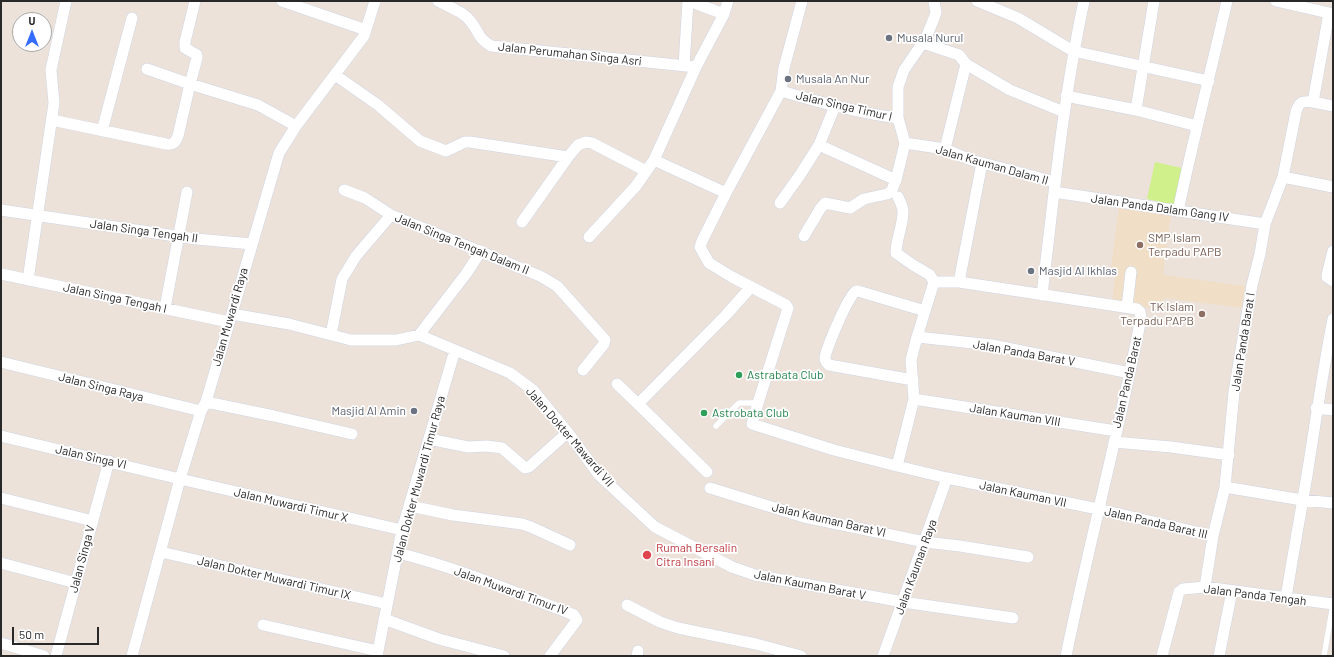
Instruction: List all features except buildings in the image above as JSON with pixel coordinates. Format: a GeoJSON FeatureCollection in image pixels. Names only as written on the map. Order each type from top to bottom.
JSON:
{"type":"FeatureCollection","features":[{"type":"Feature","properties":{"kind":"street"},"geometry":{"type":"LineString","coordinates":[[28,280],[54,103],[51,70],[66,1]]}},
{"type":"Feature","properties":{"kind":"street"},"geometry":{"type":"LineString","coordinates":[[52,120],[171,145],[175,142],[178,136],[197,55],[185,48],[184,42],[195,1]]}},
{"type":"Feature","properties":{"kind":"street"},"geometry":{"type":"LineString","coordinates":[[282,1],[366,30]]}},
{"type":"Feature","properties":{"kind":"street","name":"Jalan Muwardi Raya"},"geometry":{"type":"LineString","coordinates":[[132,656],[180,479],[279,153],[296,126],[364,36],[375,1]]}},
{"type":"Feature","properties":{"kind":"street","name":"Jalan Perumahan Singa Asri"},"geometry":{"type":"LineString","coordinates":[[438,1],[462,13],[471,21],[482,40],[491,46],[690,66]]}},
{"type":"Feature","properties":{"kind":"street"},"geometry":{"type":"LineString","coordinates":[[690,66],[689,1],[724,14]]}},
{"type":"Feature","properties":{"kind":"street"},"geometry":{"type":"LineString","coordinates":[[589,237],[636,186],[654,160],[690,66],[724,14],[728,1]]}},
{"type":"Feature","properties":{"kind":"street","name":"Jalan Singa Timur I"},"geometry":{"type":"LineString","coordinates":[[751,287],[709,263],[700,247],[726,193],[781,91],[784,68],[802,1]]}},
{"type":"Feature","properties":{"kind":"street","name":"Jalan Singa Timur I"},"geometry":{"type":"LineString","coordinates":[[781,91],[835,106],[898,118],[898,87],[904,70],[923,43],[936,13],[934,1]]}},
{"type":"Feature","properties":{"kind":"street"},"geometry":{"type":"LineString","coordinates":[[977,1],[1018,18],[1073,51],[1209,81]]}},
{"type":"Feature","properties":{"kind":"street"},"geometry":{"type":"LineString","coordinates":[[1042,295],[1066,96],[1073,51],[1084,1]]}},
{"type":"Feature","properties":{"kind":"street"},"geometry":{"type":"LineString","coordinates":[[1136,110],[1154,1]]}},
{"type":"Feature","properties":{"kind":"street"},"geometry":{"type":"LineString","coordinates":[[1178,211],[1196,126],[1209,81],[1227,1]]}},
{"type":"Feature","properties":{"kind":"street"},"geometry":{"type":"LineString","coordinates":[[1276,1],[1331,13]]}},
{"type":"Feature","properties":{"kind":"street","name":"Jalan Panda Barat I"},"geometry":{"type":"LineString","coordinates":[[1205,587],[1225,487],[1234,392],[1252,285],[1266,224],[1283,177],[1296,112],[1299,104],[1308,102],[1331,13]]}},
{"type":"Feature","properties":{"kind":"street"},"geometry":{"type":"LineString","coordinates":[[102,131],[132,18]]}},
{"type":"Feature","properties":{"kind":"street"},"geometry":{"type":"LineString","coordinates":[[923,43],[959,55],[966,64],[1010,90],[1064,112]]}},
{"type":"Feature","properties":{"kind":"street"},"geometry":{"type":"LineString","coordinates":[[945,150],[966,64]]}},
{"type":"Feature","properties":{"kind":"street"},"geometry":{"type":"LineString","coordinates":[[147,69],[258,105],[296,126]]}},
{"type":"Feature","properties":{"kind":"street"},"geometry":{"type":"LineString","coordinates":[[335,74],[378,105],[420,141],[441,150],[450,151],[461,144],[470,142],[568,157]]}},
{"type":"Feature","properties":{"kind":"street"},"geometry":{"type":"LineString","coordinates":[[1066,96],[1136,110],[1196,126]]}},
{"type":"Feature","properties":{"kind":"street"},"geometry":{"type":"LineString","coordinates":[[1308,102],[1333,106]]}},
{"type":"Feature","properties":{"kind":"street"},"geometry":{"type":"LineString","coordinates":[[780,203],[800,176],[819,145],[835,106]]}},
{"type":"Feature","properties":{"kind":"street"},"geometry":{"type":"LineString","coordinates":[[804,236],[825,203],[850,208],[864,199],[891,192],[896,180],[905,143],[898,118]]}},
{"type":"Feature","properties":{"kind":"street"},"geometry":{"type":"LineString","coordinates":[[522,222],[578,145],[586,142],[617,155],[646,171]]}},
{"type":"Feature","properties":{"kind":"street","name":"Jalan Kauman Dalam II"},"geometry":{"type":"LineString","coordinates":[[905,143],[945,150],[1055,187]]}},
{"type":"Feature","properties":{"kind":"street"},"geometry":{"type":"LineString","coordinates":[[819,145],[896,180]]}},
{"type":"Feature","properties":{"kind":"street"},"geometry":{"type":"LineString","coordinates":[[654,160],[726,193]]}},
{"type":"Feature","properties":{"kind":"street"},"geometry":{"type":"LineString","coordinates":[[959,282],[982,163]]}},
{"type":"Feature","properties":{"kind":"street"},"geometry":{"type":"LineString","coordinates":[[1283,177],[1333,187]]}},
{"type":"Feature","properties":{"kind":"street","name":"Jalan Panda Dalam Gang IV"},"geometry":{"type":"LineString","coordinates":[[1055,187],[1178,211],[1266,224]]}},
{"type":"Feature","properties":{"kind":"street"},"geometry":{"type":"LineString","coordinates":[[344,190],[365,198],[391,215]]}},
{"type":"Feature","properties":{"kind":"street"},"geometry":{"type":"LineString","coordinates":[[165,308],[187,192]]}},
{"type":"Feature","properties":{"kind":"street"},"geometry":{"type":"LineString","coordinates":[[897,466],[914,399],[911,360],[934,282],[930,275],[912,265],[896,253],[896,243],[902,222],[903,210],[898,197]]}},
{"type":"Feature","properties":{"kind":"street","name":"Jalan Singa Tengah II"},"geometry":{"type":"LineString","coordinates":[[1,210],[178,236],[252,244]]}},
{"type":"Feature","properties":{"kind":"street","name":"Jalan Singa Tengah Dalam II"},"geometry":{"type":"LineString","coordinates":[[331,335],[342,279],[356,256],[391,215],[540,276],[557,286],[604,337],[605,340],[604,344],[583,370]]}},
{"type":"Feature","properties":{"kind":"street"},"geometry":{"type":"LineString","coordinates":[[419,335],[466,274],[481,251]]}},
{"type":"Feature","properties":{"kind":"street"},"geometry":{"type":"LineString","coordinates":[[1333,251],[1327,275],[1333,281]]}},
{"type":"Feature","properties":{"kind":"street"},"geometry":{"type":"LineString","coordinates":[[1127,307],[1131,272]]}},
{"type":"Feature","properties":{"kind":"street","name":"Jalan Singa Tengah I"},"geometry":{"type":"LineString","coordinates":[[1,274],[165,308],[230,318],[289,324],[350,340],[396,340],[419,335]]}},
{"type":"Feature","properties":{"kind":"street","name":"Jalan Panda Barat"},"geometry":{"type":"LineString","coordinates":[[934,282],[959,282],[1127,307],[1137,309],[1140,312],[1141,318],[1130,373],[1066,656]]}},
{"type":"Feature","properties":{"kind":"street"},"geometry":{"type":"LineString","coordinates":[[638,404],[726,315],[751,287],[786,305],[788,310],[758,403]]}},
{"type":"Feature","properties":{"kind":"street"},"geometry":{"type":"LineString","coordinates":[[912,380],[829,365],[825,357],[853,292],[858,290],[925,311]]}},
{"type":"Feature","properties":{"kind":"street"},"geometry":{"type":"LineString","coordinates":[[1286,598],[1316,408],[1333,319]]}},
{"type":"Feature","properties":{"kind":"street","name":"Jalan Dokter Mawardi VII"},"geometry":{"type":"LineString","coordinates":[[419,335],[510,373],[533,390],[600,475],[656,527]]}},
{"type":"Feature","properties":{"kind":"street","name":"Jalan Panda Barat V"},"geometry":{"type":"LineString","coordinates":[[917,337],[992,345],[1130,373]]}},
{"type":"Feature","properties":{"kind":"street","name":"Jalan Dokter Muwardi Timur Raya"},"geometry":{"type":"LineString","coordinates":[[377,654],[402,530],[455,350]]}},
{"type":"Feature","properties":{"kind":"street","name":"Jalan Singa Raya"},"geometry":{"type":"LineString","coordinates":[[1,362],[203,407],[274,416],[352,434]]}},
{"type":"Feature","properties":{"kind":"street"},"geometry":{"type":"LineString","coordinates":[[617,384],[707,472]]}},
{"type":"Feature","properties":{"kind":"street","name":"Jalan Kauman VIII"},"geometry":{"type":"LineString","coordinates":[[914,399],[1171,447],[1228,454]]}},
{"type":"Feature","properties":{"kind":"street","name":"Jalan Kauman VII"},"geometry":{"type":"LineString","coordinates":[[758,403],[752,424],[834,450],[947,478],[1098,510]]}},
{"type":"Feature","properties":{"kind":"street"},"geometry":{"type":"LineString","coordinates":[[1316,408],[1333,410]]}},
{"type":"Feature","properties":{"kind":"street"},"geometry":{"type":"LineString","coordinates":[[430,439],[468,447],[487,446],[502,448],[525,468],[529,467],[567,433]]}},
{"type":"Feature","properties":{"kind":"street","name":"Jalan Singa VI"},"geometry":{"type":"LineString","coordinates":[[1,436],[180,479]]}},
{"type":"Feature","properties":{"kind":"street","name":"Jalan Singa V"},"geometry":{"type":"LineString","coordinates":[[56,656],[109,461]]}},
{"type":"Feature","properties":{"kind":"street","name":"Jalan Kauman Raya"},"geometry":{"type":"LineString","coordinates":[[883,656],[904,602],[947,478]]}},
{"type":"Feature","properties":{"kind":"street","name":"Jalan Muwardi Timur X"},"geometry":{"type":"LineString","coordinates":[[180,479],[402,530]]}},
{"type":"Feature","properties":{"kind":"street"},"geometry":{"type":"LineString","coordinates":[[1225,487],[1302,500],[1333,503]]}},
{"type":"Feature","properties":{"kind":"street","name":"Jalan Kauman Barat VI"},"geometry":{"type":"LineString","coordinates":[[710,488],[804,517],[925,542],[1028,557]]}},
{"type":"Feature","properties":{"kind":"street"},"geometry":{"type":"LineString","coordinates":[[1,498],[92,521]]}},
{"type":"Feature","properties":{"kind":"street"},"geometry":{"type":"LineString","coordinates":[[410,506],[453,515],[522,524],[570,545]]}},
{"type":"Feature","properties":{"kind":"street","name":"Jalan Panda Barat III"},"geometry":{"type":"LineString","coordinates":[[1098,510],[1214,536]]}},
{"type":"Feature","properties":{"kind":"street","name":"Jalan Kauman Barat V"},"geometry":{"type":"LineString","coordinates":[[656,527],[732,568],[743,572],[904,602],[1013,618]]}},
{"type":"Feature","properties":{"kind":"street","name":"Jalan Dokter Muwardi Timur IX"},"geometry":{"type":"LineString","coordinates":[[161,552],[387,604]]}},
{"type":"Feature","properties":{"kind":"street","name":"Jalan Muwardi Timur IV"},"geometry":{"type":"LineString","coordinates":[[398,553],[425,560],[497,585],[574,615],[577,620],[550,656]]}},
{"type":"Feature","properties":{"kind":"street"},"geometry":{"type":"LineString","coordinates":[[1,563],[76,583]]}},
{"type":"Feature","properties":{"kind":"street","name":"Jalan Panda Tengah"},"geometry":{"type":"LineString","coordinates":[[1162,656],[1179,592],[1183,589],[1205,587],[1333,604]]}},
{"type":"Feature","properties":{"kind":"street"},"geometry":{"type":"LineString","coordinates":[[1219,656],[1232,591]]}},
{"type":"Feature","properties":{"kind":"street"},"geometry":{"type":"LineString","coordinates":[[627,605],[660,622],[678,628],[756,644],[801,656]]}},
{"type":"Feature","properties":{"kind":"street"},"geometry":{"type":"LineString","coordinates":[[384,619],[439,639],[504,656]]}},
{"type":"Feature","properties":{"kind":"street"},"geometry":{"type":"LineString","coordinates":[[263,625],[377,654]]}},
{"type":"Feature","properties":{"kind":"street"},"geometry":{"type":"LineString","coordinates":[[1,643],[44,656]]}},
{"type":"Feature","properties":{"kind":"lane"},"geometry":{"type":"LineString","coordinates":[[716,426],[739,403],[758,403]]}},
{"type":"Feature","properties":{"kind":"lane"},"geometry":{"type":"LineString","coordinates":[[1324,656],[1333,604]]}},
{"type":"Feature","properties":{"kind":"shaded area","name":"SMP Islam Terpadu PAPB"},"geometry":{"type":"Polygon","coordinates":[[[1119,207],[1171,214],[1163,275],[1245,286],[1242,308],[1164,298],[1162,309],[1112,303],[1115,277],[1110,276],[1119,207]]]}},
{"type":"Feature","properties":{"kind":"green space"},"geometry":{"type":"Polygon","coordinates":[[[1155,162],[1182,168],[1174,205],[1147,199],[1155,162]]]}},
{"type":"Feature","properties":{"kind":"place","name":"Musala Nurul"},"geometry":{"type":"Point","coordinates":[889,38]}},
{"type":"Feature","properties":{"kind":"place","name":"Musala An Nur"},"geometry":{"type":"Point","coordinates":[788,79]}},
{"type":"Feature","properties":{"kind":"place","name":"SMP Islam Terpadu PAPB"},"geometry":{"type":"Point","coordinates":[1140,245]}},
{"type":"Feature","properties":{"kind":"place","name":"Masjid Al Ikhlas"},"geometry":{"type":"Point","coordinates":[1031,271]}},
{"type":"Feature","properties":{"kind":"place","name":"TK Islam Terpadu PAPB"},"geometry":{"type":"Point","coordinates":[1202,314]}},
{"type":"Feature","properties":{"kind":"place","name":"Astrabata Club"},"geometry":{"type":"Point","coordinates":[739,375]}},
{"type":"Feature","properties":{"kind":"place","name":"Masjid Al Amin"},"geometry":{"type":"Point","coordinates":[414,411]}},
{"type":"Feature","properties":{"kind":"place","name":"Astrobata Club"},"geometry":{"type":"Point","coordinates":[704,413]}},
{"type":"Feature","properties":{"kind":"place","name":"Rumah Bersalin Citra Insani"},"geometry":{"type":"Point","coordinates":[647,555]}}]}
